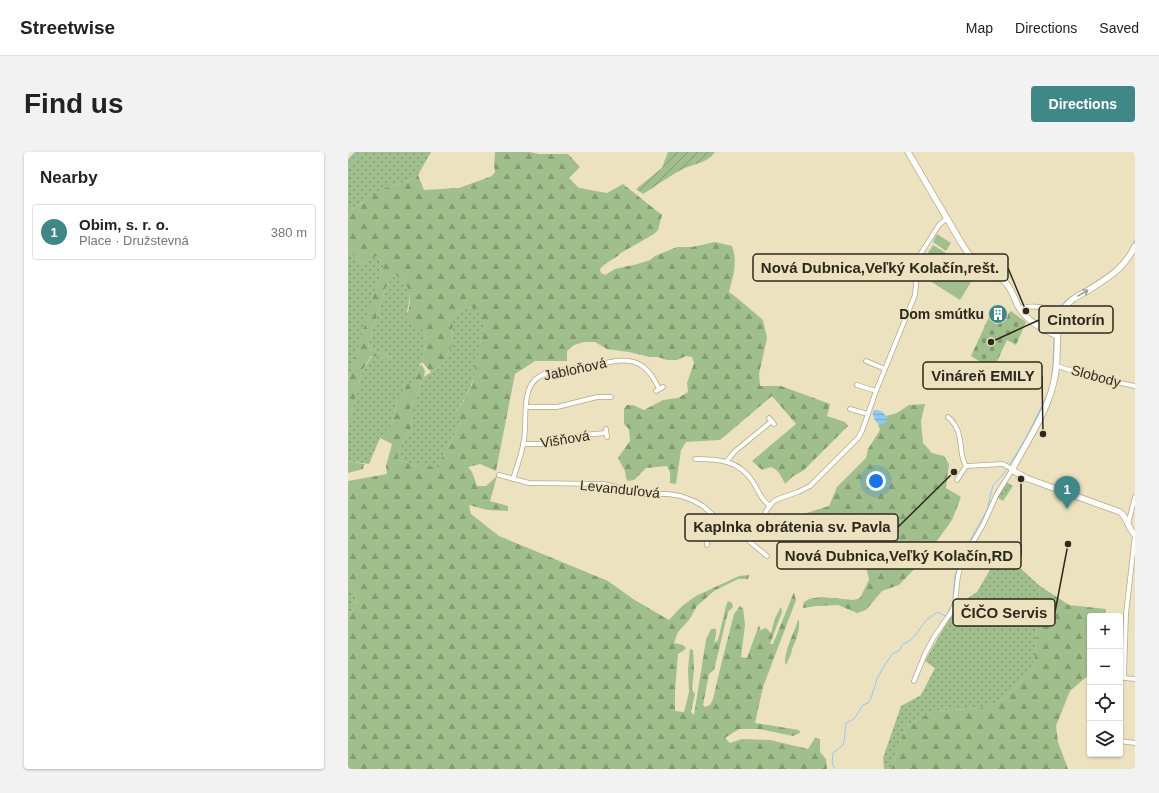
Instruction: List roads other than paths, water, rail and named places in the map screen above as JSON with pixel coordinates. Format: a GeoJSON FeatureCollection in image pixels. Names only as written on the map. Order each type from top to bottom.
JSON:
{"type":"FeatureCollection","features":[{"type":"Feature","properties":{"kind":"street"},"geometry":{"type":"LineString","coordinates":[[908,152],[968,253],[984,269],[1000,277],[1004,281],[1012,290],[1019,308],[1036,325],[1055,334]]}},
{"type":"Feature","properties":{"kind":"street"},"geometry":{"type":"LineString","coordinates":[[767,556],[749,541],[747,535],[760,526],[769,505],[778,499],[804,489],[815,482],[858,438],[915,295],[916,285],[914,268],[916,261],[939,224],[947,218]]}},
{"type":"Feature","properties":{"kind":"street","name":"Slobody"},"geometry":{"type":"LineString","coordinates":[[914,681],[925,654],[955,603],[958,576],[963,559],[983,525],[1010,468],[1035,428],[1048,401],[1054,385],[1057,366],[1055,334],[1062,312],[1067,304],[1118,271],[1128,260],[1135,246]]}},
{"type":"Feature","properties":{"kind":"street"},"geometry":{"type":"LineString","coordinates":[[1019,308],[1031,306],[1049,308],[1057,311]]}},
{"type":"Feature","properties":{"kind":"street","name":"Jabloňová"},"geometry":{"type":"LineString","coordinates":[[513,479],[523,444],[528,389],[533,381],[540,376],[548,372],[616,360],[630,361],[643,366],[653,376],[659,389]]}},
{"type":"Feature","properties":{"kind":"street"},"geometry":{"type":"LineString","coordinates":[[866,361],[885,369]]}},
{"type":"Feature","properties":{"kind":"street","name":"Slobody"},"geometry":{"type":"LineString","coordinates":[[1057,366],[1092,377],[1135,386]]}},
{"type":"Feature","properties":{"kind":"street"},"geometry":{"type":"LineString","coordinates":[[857,386],[876,391]]}},
{"type":"Feature","properties":{"kind":"street"},"geometry":{"type":"LineString","coordinates":[[526,407],[557,407],[597,397],[611,397]]}},
{"type":"Feature","properties":{"kind":"street"},"geometry":{"type":"LineString","coordinates":[[850,408],[868,414]]}},
{"type":"Feature","properties":{"kind":"street"},"geometry":{"type":"LineString","coordinates":[[948,417],[958,432],[962,458],[966,466]]}},
{"type":"Feature","properties":{"kind":"street"},"geometry":{"type":"LineString","coordinates":[[727,461],[734,452],[772,421]]}},
{"type":"Feature","properties":{"kind":"street","name":"Višňová"},"geometry":{"type":"LineString","coordinates":[[523,444],[554,444],[583,436],[606,433]]}},
{"type":"Feature","properties":{"kind":"street"},"geometry":{"type":"LineString","coordinates":[[695,460],[715,459],[727,461],[737,466],[748,475],[762,499],[769,505]]}},
{"type":"Feature","properties":{"kind":"street"},"geometry":{"type":"LineString","coordinates":[[966,466],[993,464],[1010,468],[1026,478],[1108,507],[1120,512],[1123,515],[1132,533],[1135,535],[1126,614],[1124,678],[1135,679]]}},
{"type":"Feature","properties":{"kind":"street"},"geometry":{"type":"LineString","coordinates":[[957,480],[966,466]]}},
{"type":"Feature","properties":{"kind":"street","name":"Levanduľová"},"geometry":{"type":"LineString","coordinates":[[499,475],[536,484],[604,484],[643,494],[674,495],[688,498],[702,506],[732,532],[738,535],[747,535]]}},
{"type":"Feature","properties":{"kind":"street"},"geometry":{"type":"LineString","coordinates":[[1128,524],[1135,497]]}},
{"type":"Feature","properties":{"kind":"street"},"geometry":{"type":"LineString","coordinates":[[1123,515],[1131,513]]}},
{"type":"Feature","properties":{"kind":"street"},"geometry":{"type":"LineString","coordinates":[[707,545],[709,521],[713,516]]}},
{"type":"Feature","properties":{"kind":"street"},"geometry":{"type":"LineString","coordinates":[[1123,741],[1135,743]]}},
{"type":"Feature","properties":{"kind":"water"},"geometry":{"type":"Polygon","coordinates":[[[873,411],[881,411],[886,415],[887,420],[884,424],[880,425],[875,421],[873,411]]]}},
{"type":"Feature","properties":{"kind":"waterway"},"geometry":{"type":"LineString","coordinates":[[348,165],[361,152]]}},
{"type":"Feature","properties":{"kind":"waterway"},"geometry":{"type":"LineString","coordinates":[[1133,245],[1135,240]]}},
{"type":"Feature","properties":{"kind":"waterway"},"geometry":{"type":"LineString","coordinates":[[1057,317],[1057,313],[1062,305],[1069,298],[1081,291]]}},
{"type":"Feature","properties":{"kind":"waterway"},"geometry":{"type":"LineString","coordinates":[[1054,331],[1055,326]]}},
{"type":"Feature","properties":{"kind":"waterway"},"geometry":{"type":"LineString","coordinates":[[1051,383],[1054,338]]}},
{"type":"Feature","properties":{"kind":"waterway"},"geometry":{"type":"LineString","coordinates":[[1008,466],[1025,440],[1048,394]]}},
{"type":"Feature","properties":{"kind":"waterway"},"geometry":{"type":"LineString","coordinates":[[953,598],[955,576],[961,557],[987,510],[993,485],[1007,469]]}},
{"type":"Feature","properties":{"kind":"waterway"},"geometry":{"type":"LineString","coordinates":[[835,769],[832,763],[833,753],[843,745],[846,723],[854,719],[863,705],[868,703],[877,679],[892,654],[899,651],[903,644],[911,640],[930,617],[938,612],[945,616],[953,603]]}},
{"type":"Feature","properties":{"kind":"place","name":"Nová Dubnica,Veľký Kolačín,rešt."},"geometry":{"type":"Point","coordinates":[1026,311]}},
{"type":"Feature","properties":{"kind":"place","name":"Dom smútku"},"geometry":{"type":"Point","coordinates":[998,314]}},
{"type":"Feature","properties":{"kind":"place","name":"Cintorín"},"geometry":{"type":"Point","coordinates":[991,342]}},
{"type":"Feature","properties":{"kind":"place","name":"Vináreň EMILY"},"geometry":{"type":"Point","coordinates":[1043,434]}},
{"type":"Feature","properties":{"kind":"place","name":"Kaplnka obrátenia sv. Pavla"},"geometry":{"type":"Point","coordinates":[954,472]}},
{"type":"Feature","properties":{"kind":"place","name":"Nová Dubnica,Veľký Kolačín,RD"},"geometry":{"type":"Point","coordinates":[1021,479]}},
{"type":"Feature","properties":{"kind":"place","name":"Obim, s. r. o."},"geometry":{"type":"Point","coordinates":[1067,509]}},
{"type":"Feature","properties":{"kind":"place","name":"ČIČO Servis"},"geometry":{"type":"Point","coordinates":[1068,544]}}]}
